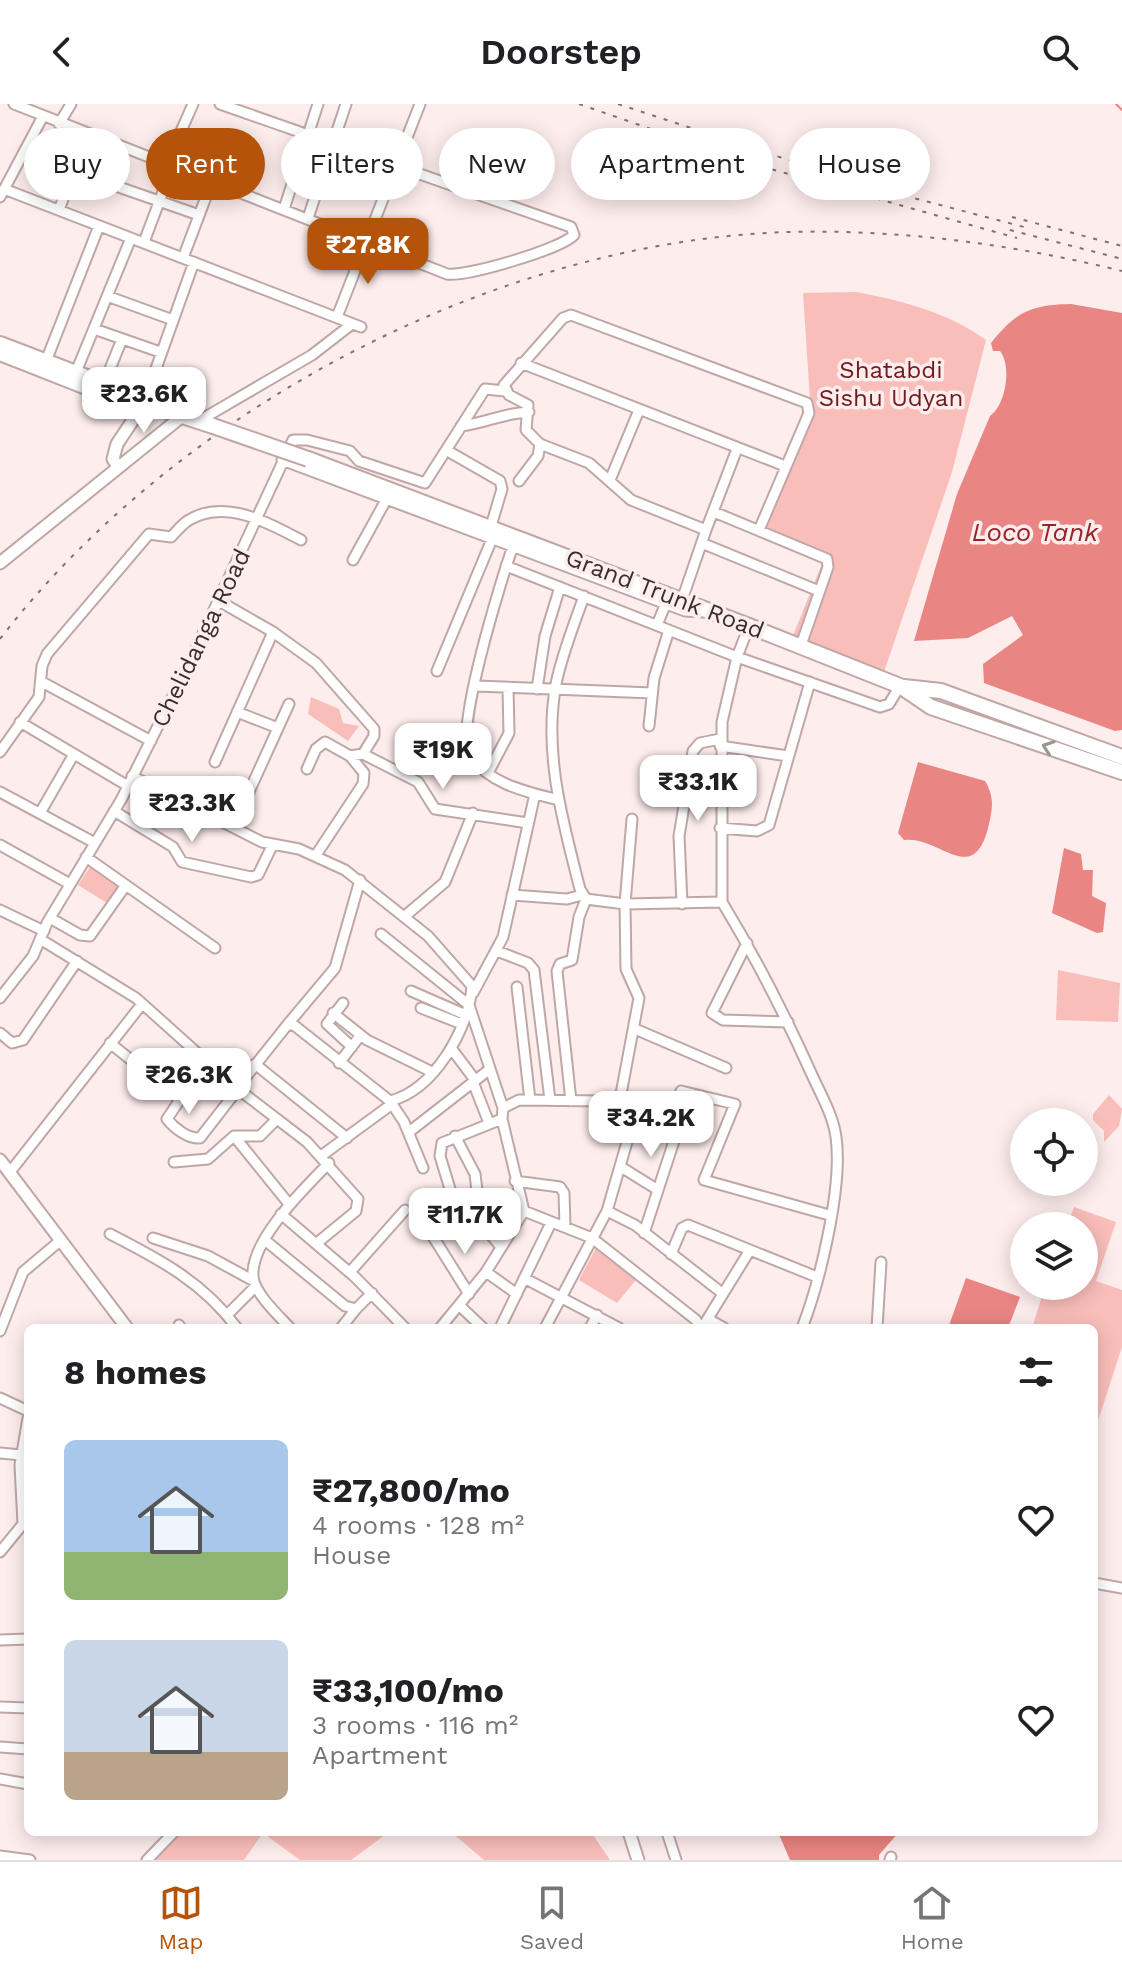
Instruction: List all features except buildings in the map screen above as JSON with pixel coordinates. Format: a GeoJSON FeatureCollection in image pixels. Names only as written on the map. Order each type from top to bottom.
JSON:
{"type":"FeatureCollection","features":[{"type":"Feature","properties":{"kind":"main road"},"geometry":{"type":"LineString","coordinates":[[0,344],[76,372],[136,400]]}},
{"type":"Feature","properties":{"kind":"main road"},"geometry":{"type":"LineString","coordinates":[[0,353],[136,400]]}},
{"type":"Feature","properties":{"kind":"main road","name":"Grand Trunk Road"},"geometry":{"type":"LineString","coordinates":[[136,400],[308,459],[492,533],[682,600],[900,686],[931,707],[1122,772]]}},
{"type":"Feature","properties":{"kind":"main road"},"geometry":{"type":"LineString","coordinates":[[900,686],[941,691],[1122,757]]}},
{"type":"Feature","properties":{"kind":"street"},"geometry":{"type":"LineString","coordinates":[[59,124],[71,104]]}},
{"type":"Feature","properties":{"kind":"street"},"geometry":{"type":"LineString","coordinates":[[184,128],[193,104]]}},
{"type":"Feature","properties":{"kind":"street"},"geometry":{"type":"LineString","coordinates":[[220,104],[287,128]]}},
{"type":"Feature","properties":{"kind":"street"},"geometry":{"type":"LineString","coordinates":[[309,128],[318,104]]}},
{"type":"Feature","properties":{"kind":"street"},"geometry":{"type":"LineString","coordinates":[[338,128],[346,104]]}},
{"type":"Feature","properties":{"kind":"street"},"geometry":{"type":"LineString","coordinates":[[411,128],[420,104]]}},
{"type":"Feature","properties":{"kind":"street"},"geometry":{"type":"LineString","coordinates":[[16,105],[70,128]]}},
{"type":"Feature","properties":{"kind":"street"},"geometry":{"type":"LineString","coordinates":[[37,128],[42,118]]}},
{"type":"Feature","properties":{"kind":"street"},"geometry":{"type":"LineString","coordinates":[[24,154],[2,193],[59,210],[357,325],[205,424]]}},
{"type":"Feature","properties":{"kind":"street"},"geometry":{"type":"LineString","coordinates":[[261,200],[439,271],[461,276],[560,243],[574,235],[571,227],[423,176]]}},
{"type":"Feature","properties":{"kind":"street"},"geometry":{"type":"LineString","coordinates":[[130,191],[199,215]]}},
{"type":"Feature","properties":{"kind":"street"},"geometry":{"type":"LineString","coordinates":[[59,210],[63,200]]}},
{"type":"Feature","properties":{"kind":"street"},"geometry":{"type":"LineString","coordinates":[[183,258],[205,200]]}},
{"type":"Feature","properties":{"kind":"street"},"geometry":{"type":"LineString","coordinates":[[284,209],[287,200]]}},
{"type":"Feature","properties":{"kind":"street"},"geometry":{"type":"LineString","coordinates":[[308,218],[314,200]]}},
{"type":"Feature","properties":{"kind":"street"},"geometry":{"type":"LineString","coordinates":[[337,317],[385,200]]}},
{"type":"Feature","properties":{"kind":"street"},"geometry":{"type":"LineString","coordinates":[[144,242],[158,201]]}},
{"type":"Feature","properties":{"kind":"street"},"geometry":{"type":"LineString","coordinates":[[46,361],[99,226]]}},
{"type":"Feature","properties":{"kind":"street"},"geometry":{"type":"LineString","coordinates":[[76,372],[131,238]]}},
{"type":"Feature","properties":{"kind":"street"},"geometry":{"type":"LineString","coordinates":[[117,465],[114,451],[160,352],[194,262]]}},
{"type":"Feature","properties":{"kind":"street"},"geometry":{"type":"LineString","coordinates":[[107,296],[173,320]]}},
{"type":"Feature","properties":{"kind":"street"},"geometry":{"type":"LineString","coordinates":[[505,391],[506,379],[563,318],[571,315],[802,401],[809,408],[809,413],[759,530]]}},
{"type":"Feature","properties":{"kind":"street"},"geometry":{"type":"LineString","coordinates":[[94,329],[160,352]]}},
{"type":"Feature","properties":{"kind":"street"},"geometry":{"type":"LineString","coordinates":[[104,384],[122,339]]}},
{"type":"Feature","properties":{"kind":"street"},"geometry":{"type":"LineString","coordinates":[[521,363],[785,466]]}},
{"type":"Feature","properties":{"kind":"street"},"geometry":{"type":"LineString","coordinates":[[706,530],[631,500],[589,463],[540,444],[526,430],[528,405],[505,391],[485,389],[425,483],[359,461],[350,451],[307,440],[293,440],[280,463],[492,533],[513,546],[685,611],[715,613]]}},
{"type":"Feature","properties":{"kind":"street"},"geometry":{"type":"LineString","coordinates":[[610,480],[639,410]]}},
{"type":"Feature","properties":{"kind":"street"},"geometry":{"type":"LineString","coordinates":[[461,426],[489,422],[497,415],[529,412]]}},
{"type":"Feature","properties":{"kind":"street"},"geometry":{"type":"LineString","coordinates":[[0,563],[117,465],[181,417]]}},
{"type":"Feature","properties":{"kind":"street"},"geometry":{"type":"LineString","coordinates":[[519,481],[538,456],[540,444]]}},
{"type":"Feature","properties":{"kind":"street"},"geometry":{"type":"LineString","coordinates":[[682,600],[737,449]]}},
{"type":"Feature","properties":{"kind":"street"},"geometry":{"type":"LineString","coordinates":[[437,671],[492,533],[502,489],[500,481],[446,450]]}},
{"type":"Feature","properties":{"kind":"street","name":"Chelidanga Road"},"geometry":{"type":"LineString","coordinates":[[0,998],[33,956],[50,918],[114,811],[151,741],[219,601],[280,463]]}},
{"type":"Feature","properties":{"kind":"street"},"geometry":{"type":"LineString","coordinates":[[353,560],[386,500]]}},
{"type":"Feature","properties":{"kind":"street"},"geometry":{"type":"LineString","coordinates":[[0,752],[39,697],[42,666],[47,654],[149,534],[171,537],[191,519],[223,511],[257,519],[301,540]]}},
{"type":"Feature","properties":{"kind":"street"},"geometry":{"type":"LineString","coordinates":[[714,512],[827,559],[828,567],[800,648]]}},
{"type":"Feature","properties":{"kind":"street"},"geometry":{"type":"LineString","coordinates":[[704,544],[819,591]]}},
{"type":"Feature","properties":{"kind":"street"},"geometry":{"type":"LineString","coordinates":[[513,546],[465,740],[467,751],[488,773],[535,794],[559,800]]}},
{"type":"Feature","properties":{"kind":"street"},"geometry":{"type":"LineString","coordinates":[[506,566],[737,657],[880,707],[889,704],[900,686]]}},
{"type":"Feature","properties":{"kind":"street"},"geometry":{"type":"LineString","coordinates":[[537,689],[545,636],[560,587]]}},
{"type":"Feature","properties":{"kind":"street"},"geometry":{"type":"LineString","coordinates":[[571,1101],[557,971],[560,964],[572,960],[584,897],[559,800],[553,741],[555,688],[584,596]]}},
{"type":"Feature","properties":{"kind":"street"},"geometry":{"type":"LineString","coordinates":[[219,601],[273,632],[328,675],[353,708],[370,724],[374,736],[363,754]]}},
{"type":"Feature","properties":{"kind":"street"},"geometry":{"type":"LineString","coordinates":[[657,625],[666,603]]}},
{"type":"Feature","properties":{"kind":"street"},"geometry":{"type":"LineString","coordinates":[[749,626],[737,657],[720,742],[722,902],[788,1022],[836,1137],[837,1164],[829,1215],[817,1277],[803,1324]]}},
{"type":"Feature","properties":{"kind":"street"},"geometry":{"type":"LineString","coordinates":[[649,726],[652,693],[669,630]]}},
{"type":"Feature","properties":{"kind":"street"},"geometry":{"type":"LineString","coordinates":[[215,762],[273,632]]}},
{"type":"Feature","properties":{"kind":"street"},"geometry":{"type":"LineString","coordinates":[[42,682],[151,741]]}},
{"type":"Feature","properties":{"kind":"street"},"geometry":{"type":"LineString","coordinates":[[720,828],[757,831],[769,825],[810,682]]}},
{"type":"Feature","properties":{"kind":"street"},"geometry":{"type":"LineString","coordinates":[[476,686],[652,693]]}},
{"type":"Feature","properties":{"kind":"street"},"geometry":{"type":"LineString","coordinates":[[488,773],[509,733],[508,688]]}},
{"type":"Feature","properties":{"kind":"street"},"geometry":{"type":"LineString","coordinates":[[233,827],[289,704]]}},
{"type":"Feature","properties":{"kind":"street"},"geometry":{"type":"LineString","coordinates":[[237,712],[278,728]]}},
{"type":"Feature","properties":{"kind":"street"},"geometry":{"type":"LineString","coordinates":[[20,722],[74,754],[130,781],[273,844],[316,855],[360,880],[405,916],[468,980],[472,986],[467,1010]]}},
{"type":"Feature","properties":{"kind":"street"},"geometry":{"type":"LineString","coordinates":[[307,769],[316,749],[325,742],[350,756],[364,773],[363,784],[316,855]]}},
{"type":"Feature","properties":{"kind":"street"},"geometry":{"type":"LineString","coordinates":[[682,904],[679,836],[693,751],[700,743],[720,742],[788,756]]}},
{"type":"Feature","properties":{"kind":"street"},"geometry":{"type":"LineString","coordinates":[[40,813],[74,754]]}},
{"type":"Feature","properties":{"kind":"street"},"geometry":{"type":"LineString","coordinates":[[350,756],[363,754],[418,782],[435,809],[528,823]]}},
{"type":"Feature","properties":{"kind":"street"},"geometry":{"type":"LineString","coordinates":[[0,792],[95,843]]}},
{"type":"Feature","properties":{"kind":"street"},"geometry":{"type":"LineString","coordinates":[[227,1315],[255,1284],[255,1266],[281,1214],[325,1159],[391,1102],[406,1094],[432,1072],[451,1048],[497,951],[535,794]]}},
{"type":"Feature","properties":{"kind":"street"},"geometry":{"type":"LineString","coordinates":[[114,811],[173,847],[182,862],[197,867],[251,877],[258,875],[273,844]]}},
{"type":"Feature","properties":{"kind":"street"},"geometry":{"type":"LineString","coordinates":[[405,916],[445,882],[473,813]]}},
{"type":"Feature","properties":{"kind":"street"},"geometry":{"type":"LineString","coordinates":[[460,1222],[440,1156],[442,1143],[489,1123],[502,1113],[509,1102],[602,1101],[615,1099],[621,1094],[639,998],[626,969],[625,904],[632,819]]}},
{"type":"Feature","properties":{"kind":"street"},"geometry":{"type":"LineString","coordinates":[[0,859],[3,847],[70,884]]}},
{"type":"Feature","properties":{"kind":"street"},"geometry":{"type":"LineString","coordinates":[[86,857],[215,948]]}},
{"type":"Feature","properties":{"kind":"street"},"geometry":{"type":"LineString","coordinates":[[205,1062],[178,1098],[167,1119],[195,1139],[203,1135],[236,1088],[335,968],[360,880]]}},
{"type":"Feature","properties":{"kind":"street"},"geometry":{"type":"LineString","coordinates":[[50,918],[80,935],[90,936],[126,885]]}},
{"type":"Feature","properties":{"kind":"street"},"geometry":{"type":"LineString","coordinates":[[512,895],[567,899],[584,897],[625,904],[722,902]]}},
{"type":"Feature","properties":{"kind":"street"},"geometry":{"type":"LineString","coordinates":[[0,910],[142,1004],[205,1062],[325,1159],[359,1205],[317,1243]]}},
{"type":"Feature","properties":{"kind":"street"},"geometry":{"type":"LineString","coordinates":[[381,934],[467,1010],[490,1069],[524,1211],[486,1272],[444,1324]]}},
{"type":"Feature","properties":{"kind":"street"},"geometry":{"type":"LineString","coordinates":[[747,943],[712,1013],[723,1020],[788,1022]]}},
{"type":"Feature","properties":{"kind":"street"},"geometry":{"type":"LineString","coordinates":[[497,951],[528,963],[534,970],[550,1100]]}},
{"type":"Feature","properties":{"kind":"street"},"geometry":{"type":"LineString","coordinates":[[0,1033],[12,1043],[23,1040],[77,961]]}},
{"type":"Feature","properties":{"kind":"street"},"geometry":{"type":"LineString","coordinates":[[517,987],[530,1100]]}},
{"type":"Feature","properties":{"kind":"street"},"geometry":{"type":"LineString","coordinates":[[411,991],[467,1010]]}},
{"type":"Feature","properties":{"kind":"street"},"geometry":{"type":"LineString","coordinates":[[343,1003],[327,1021],[328,1027],[352,1047]]}},
{"type":"Feature","properties":{"kind":"street"},"geometry":{"type":"LineString","coordinates":[[10,1172],[142,1004]]}},
{"type":"Feature","properties":{"kind":"street"},"geometry":{"type":"LineString","coordinates":[[421,1008],[467,1010]]}},
{"type":"Feature","properties":{"kind":"street"},"geometry":{"type":"LineString","coordinates":[[333,1013],[360,1036],[432,1072]]}},
{"type":"Feature","properties":{"kind":"street"},"geometry":{"type":"LineString","coordinates":[[288,1024],[295,1026],[391,1102],[409,1132],[423,1168]]}},
{"type":"Feature","properties":{"kind":"street"},"geometry":{"type":"LineString","coordinates":[[635,1029],[726,1068]]}},
{"type":"Feature","properties":{"kind":"street"},"geometry":{"type":"LineString","coordinates":[[339,1063],[360,1036]]}},
{"type":"Feature","properties":{"kind":"street"},"geometry":{"type":"LineString","coordinates":[[110,1043],[178,1098]]}},
{"type":"Feature","properties":{"kind":"street"},"geometry":{"type":"LineString","coordinates":[[451,1048],[474,1081],[489,1123]]}},
{"type":"Feature","properties":{"kind":"street"},"geometry":{"type":"LineString","coordinates":[[255,1064],[347,1138]]}},
{"type":"Feature","properties":{"kind":"street"},"geometry":{"type":"LineString","coordinates":[[409,1132],[490,1069]]}},
{"type":"Feature","properties":{"kind":"street"},"geometry":{"type":"LineString","coordinates":[[644,1233],[685,1093],[735,1104],[704,1180],[829,1215]]}},
{"type":"Feature","properties":{"kind":"street"},"geometry":{"type":"LineString","coordinates":[[547,1324],[607,1211],[636,1111],[632,1100],[621,1094]]}},
{"type":"Feature","properties":{"kind":"street"},"geometry":{"type":"LineString","coordinates":[[174,1162],[208,1159],[234,1136],[260,1136],[277,1119]]}},
{"type":"Feature","properties":{"kind":"street"},"geometry":{"type":"LineString","coordinates":[[234,1136],[289,1204]]}},
{"type":"Feature","properties":{"kind":"street"},"geometry":{"type":"LineString","coordinates":[[455,1136],[475,1174],[481,1223],[501,1247]]}},
{"type":"Feature","properties":{"kind":"street"},"geometry":{"type":"LineString","coordinates":[[0,1160],[124,1324]]}},
{"type":"Feature","properties":{"kind":"street"},"geometry":{"type":"LineString","coordinates":[[621,1167],[658,1190]]}},
{"type":"Feature","properties":{"kind":"street"},"geometry":{"type":"LineString","coordinates":[[515,1181],[560,1187],[564,1193],[565,1227]]}},
{"type":"Feature","properties":{"kind":"street"},"geometry":{"type":"LineString","coordinates":[[350,1272],[405,1210]]}},
{"type":"Feature","properties":{"kind":"street"},"geometry":{"type":"LineString","coordinates":[[524,1211],[592,1238],[702,1324]]}},
{"type":"Feature","properties":{"kind":"street"},"geometry":{"type":"LineString","coordinates":[[607,1211],[644,1233],[722,1293]]}},
{"type":"Feature","properties":{"kind":"street"},"geometry":{"type":"LineString","coordinates":[[281,1214],[350,1272],[399,1324]]}},
{"type":"Feature","properties":{"kind":"street"},"geometry":{"type":"LineString","coordinates":[[502,1324],[551,1223]]}},
{"type":"Feature","properties":{"kind":"street"},"geometry":{"type":"LineString","coordinates":[[671,1254],[682,1228],[688,1225],[817,1277]]}},
{"type":"Feature","properties":{"kind":"street"},"geometry":{"type":"LineString","coordinates":[[110,1234],[181,1272],[234,1324]]}},
{"type":"Feature","properties":{"kind":"street"},"geometry":{"type":"LineString","coordinates":[[432,1235],[469,1294]]}},
{"type":"Feature","properties":{"kind":"street"},"geometry":{"type":"LineString","coordinates":[[153,1238],[208,1256],[255,1284],[287,1324]]}},
{"type":"Feature","properties":{"kind":"street"},"geometry":{"type":"LineString","coordinates":[[0,1331],[23,1272],[61,1240]]}},
{"type":"Feature","properties":{"kind":"street"},"geometry":{"type":"LineString","coordinates":[[266,1241],[345,1306],[356,1309]]}},
{"type":"Feature","properties":{"kind":"street"},"geometry":{"type":"LineString","coordinates":[[704,1324],[750,1250]]}},
{"type":"Feature","properties":{"kind":"street"},"geometry":{"type":"LineString","coordinates":[[877,1324],[881,1262]]}},
{"type":"Feature","properties":{"kind":"street"},"geometry":{"type":"LineString","coordinates":[[486,1272],[517,1294]]}},
{"type":"Feature","properties":{"kind":"street"},"geometry":{"type":"LineString","coordinates":[[524,1278],[612,1324]]}},
{"type":"Feature","properties":{"kind":"street"},"geometry":{"type":"LineString","coordinates":[[344,1324],[372,1293]]}},
{"type":"Feature","properties":{"kind":"street"},"geometry":{"type":"LineString","coordinates":[[460,1306],[479,1324]]}},
{"type":"Feature","properties":{"kind":"street"},"geometry":{"type":"LineString","coordinates":[[592,1324],[597,1315]]}},
{"type":"Feature","properties":{"kind":"street"},"geometry":{"type":"LineString","coordinates":[[0,1398],[24,1409]]}},
{"type":"Feature","properties":{"kind":"street"},"geometry":{"type":"LineString","coordinates":[[24,1440],[21,1455],[24,1508]]}},
{"type":"Feature","properties":{"kind":"street"},"geometry":{"type":"LineString","coordinates":[[0,1453],[21,1455]]}},
{"type":"Feature","properties":{"kind":"street"},"geometry":{"type":"LineString","coordinates":[[0,1552],[24,1526]]}},
{"type":"Feature","properties":{"kind":"street"},"geometry":{"type":"LineString","coordinates":[[1098,1584],[1122,1588]]}},
{"type":"Feature","properties":{"kind":"street"},"geometry":{"type":"LineString","coordinates":[[0,1640],[24,1639]]}},
{"type":"Feature","properties":{"kind":"street"},"geometry":{"type":"LineString","coordinates":[[0,1707],[24,1708]]}},
{"type":"Feature","properties":{"kind":"street"},"geometry":{"type":"LineString","coordinates":[[0,1747],[24,1749]]}},
{"type":"Feature","properties":{"kind":"street"},"geometry":{"type":"LineString","coordinates":[[0,1779],[24,1783]]}},
{"type":"Feature","properties":{"kind":"street"},"geometry":{"type":"LineString","coordinates":[[147,1860],[170,1836]]}},
{"type":"Feature","properties":{"kind":"street"},"geometry":{"type":"LineString","coordinates":[[634,1836],[638,1860]]}},
{"type":"Feature","properties":{"kind":"street"},"geometry":{"type":"LineString","coordinates":[[668,1836],[676,1860]]}},
{"type":"Feature","properties":{"kind":"street"},"geometry":{"type":"LineString","coordinates":[[0,1856],[30,1860]]}},
{"type":"Feature","properties":{"kind":"green space","name":"Shatabdi Sishu Udyan"},"geometry":{"type":"Polygon","coordinates":[[[856,292],[940,315],[986,340],[952,472],[884,672],[792,638],[826,554],[765,531],[810,400],[803,293],[856,292]]]}},
{"type":"Feature","properties":{"kind":"green space"},"geometry":{"type":"Polygon","coordinates":[[[311,697],[339,709],[343,723],[359,726],[348,741],[308,714],[311,697]]]}},
{"type":"Feature","properties":{"kind":"green space"},"geometry":{"type":"Polygon","coordinates":[[[92,864],[122,883],[107,903],[78,885],[92,864]]]}},
{"type":"Feature","properties":{"kind":"green space"},"geometry":{"type":"Polygon","coordinates":[[[1058,970],[1120,983],[1118,1022],[1056,1020],[1058,970]]]}},
{"type":"Feature","properties":{"kind":"green space"},"geometry":{"type":"Polygon","coordinates":[[[1109,1095],[1122,1109],[1119,1126],[1104,1142],[1104,1131],[1098,1125],[1098,1108],[1109,1095]]]}},
{"type":"Feature","properties":{"kind":"green space"},"geometry":{"type":"Polygon","coordinates":[[[1098,1216],[1116,1222],[1098,1275],[1098,1216]]]}},
{"type":"Feature","properties":{"kind":"green space"},"geometry":{"type":"Polygon","coordinates":[[[598,1244],[640,1275],[617,1303],[579,1280],[598,1244]]]}},
{"type":"Feature","properties":{"kind":"green space"},"geometry":{"type":"Polygon","coordinates":[[[1098,1282],[1122,1290],[1122,1347],[1098,1421],[1098,1324],[1033,1324],[1041,1300],[1098,1300],[1098,1282]]]}},
{"type":"Feature","properties":{"kind":"green space"},"geometry":{"type":"Polygon","coordinates":[[[178,1836],[261,1836],[244,1860],[155,1860],[178,1836]]]}},
{"type":"Feature","properties":{"kind":"green space"},"geometry":{"type":"Polygon","coordinates":[[[267,1836],[384,1836],[351,1860],[300,1860],[267,1836]]]}},
{"type":"Feature","properties":{"kind":"green space"},"geometry":{"type":"Polygon","coordinates":[[[456,1836],[594,1836],[610,1860],[484,1860],[456,1836]]]}},
{"type":"Feature","properties":{"kind":"water","name":"Loco Tank"},"geometry":{"type":"Polygon","coordinates":[[[1071,304],[1122,313],[1122,730],[1115,731],[984,683],[983,664],[1023,635],[1012,616],[968,638],[914,641],[957,494],[1006,385],[1004,358],[1000,351],[993,351],[991,343],[1026,312],[1046,306],[1071,304]]]}},
{"type":"Feature","properties":{"kind":"water"},"geometry":{"type":"Polygon","coordinates":[[[918,762],[985,781],[991,797],[991,812],[983,843],[974,854],[965,857],[954,855],[917,841],[904,840],[898,833],[918,762]]]}},
{"type":"Feature","properties":{"kind":"water"},"geometry":{"type":"Polygon","coordinates":[[[1064,848],[1081,854],[1083,870],[1093,870],[1092,896],[1106,903],[1103,932],[1097,933],[1052,913],[1064,848]]]}},
{"type":"Feature","properties":{"kind":"water"},"geometry":{"type":"Polygon","coordinates":[[[966,1278],[1010,1293],[1010,1300],[1019,1300],[1010,1324],[949,1324],[966,1278]]]}},
{"type":"Feature","properties":{"kind":"water"},"geometry":{"type":"Polygon","coordinates":[[[780,1836],[896,1836],[879,1855],[879,1860],[790,1860],[780,1836]]]}},
{"type":"Feature","properties":{"kind":"waterway"},"geometry":{"type":"LineString","coordinates":[[1116,104],[1122,110]]}},
{"type":"Feature","properties":{"kind":"railway"},"geometry":{"type":"LineString","coordinates":[[579,104],[746,162],[1017,238]]}},
{"type":"Feature","properties":{"kind":"railway"},"geometry":{"type":"LineString","coordinates":[[618,104],[868,186],[1024,227]]}},
{"type":"Feature","properties":{"kind":"railway"},"geometry":{"type":"LineString","coordinates":[[1012,217],[1122,246]]}},
{"type":"Feature","properties":{"kind":"railway"},"geometry":{"type":"LineString","coordinates":[[1010,230],[1122,259]]}},
{"type":"Feature","properties":{"kind":"railway"},"geometry":{"type":"LineString","coordinates":[[0,639],[73,556],[157,480],[250,412],[350,353],[456,305],[565,267],[676,243],[786,232],[829,232],[955,240],[1039,253],[1122,271]]}}]}
